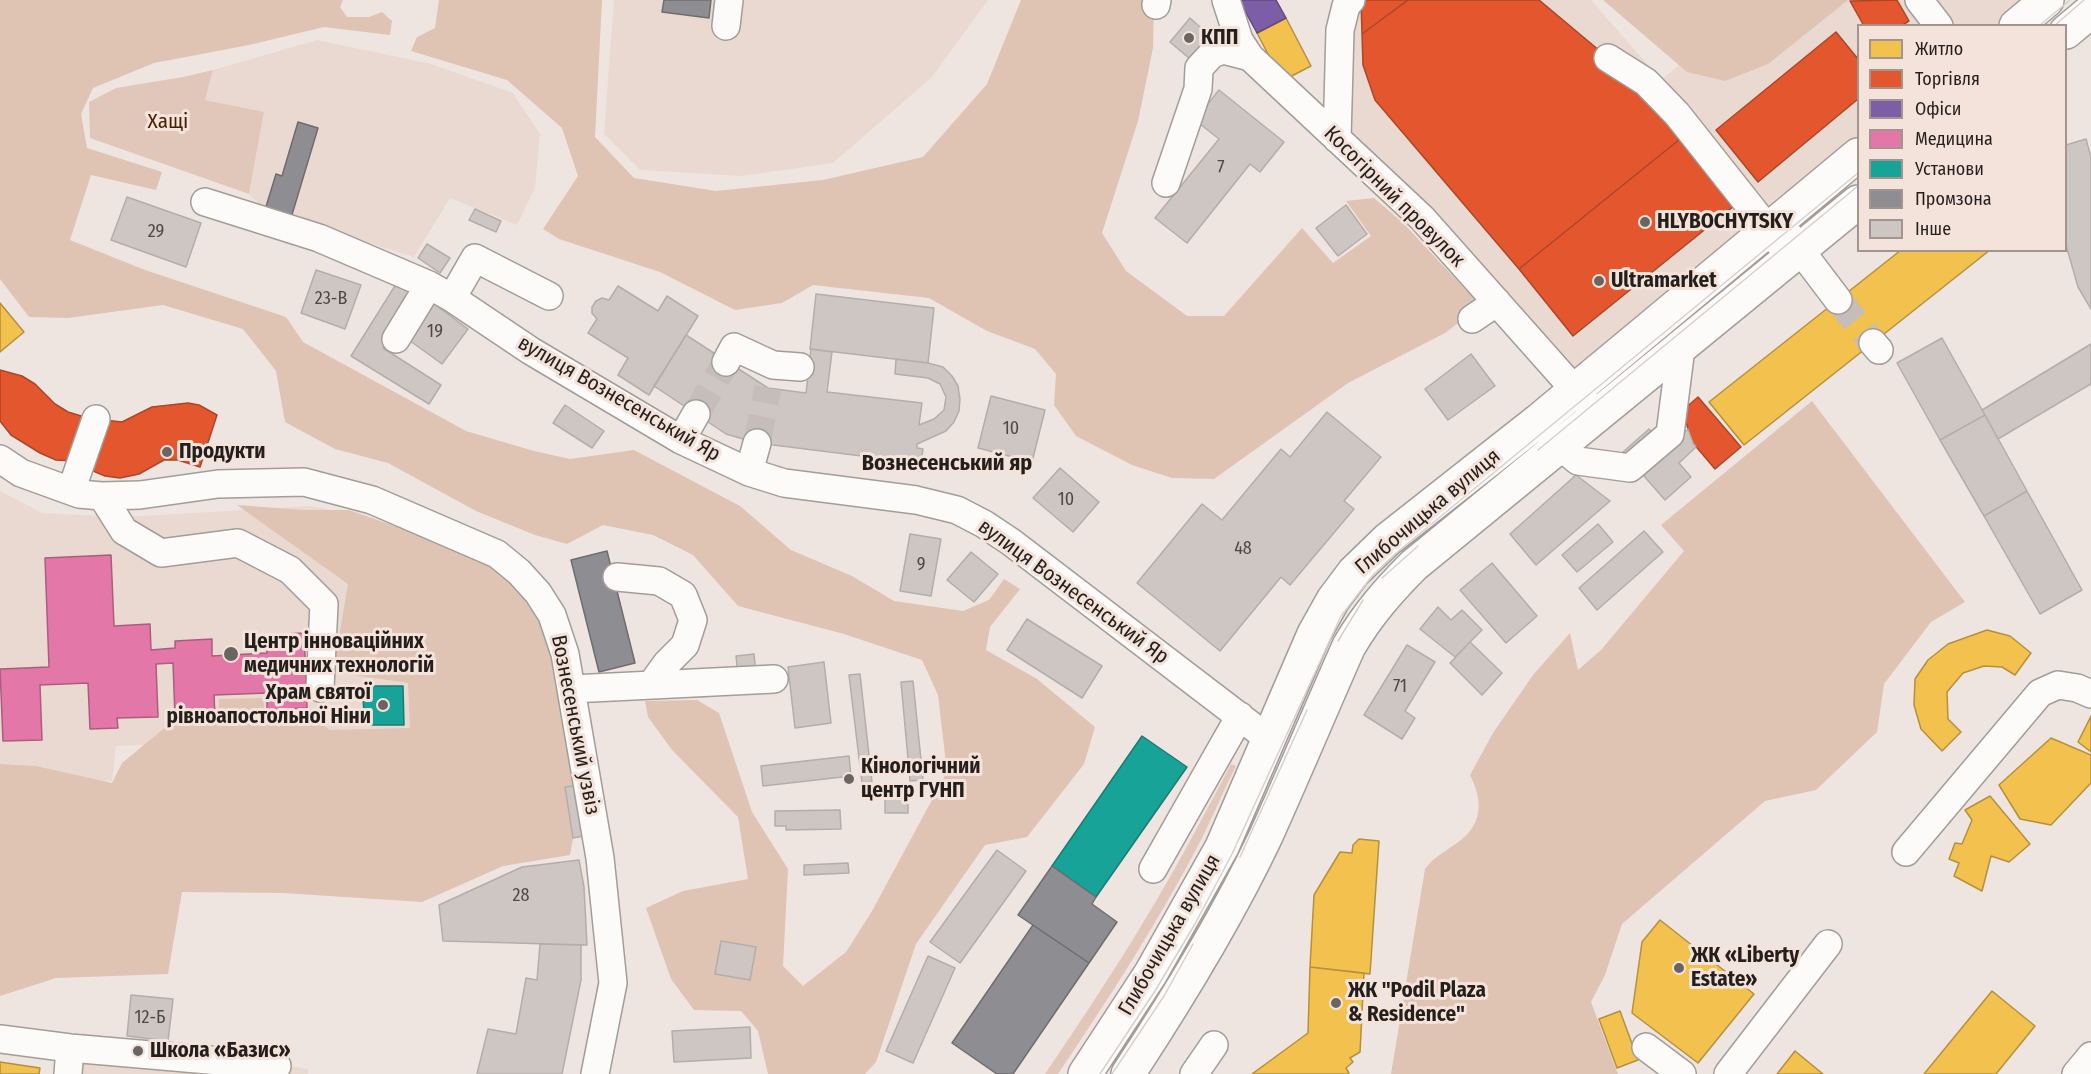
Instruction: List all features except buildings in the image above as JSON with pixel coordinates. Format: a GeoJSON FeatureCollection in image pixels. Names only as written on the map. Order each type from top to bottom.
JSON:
{"type":"FeatureCollection","features":[{"type":"Feature","properties":{"kind":"main road"},"geometry":{"type":"LineString","coordinates":[[2018,24],[2047,0]]}},
{"type":"Feature","properties":{"kind":"main road"},"geometry":{"type":"LineString","coordinates":[[2067,31],[2091,11]]}},
{"type":"Feature","properties":{"kind":"main road","name":"Глибочицька вулиця"},"geometry":{"type":"LineString","coordinates":[[1085,1074],[1151,973],[1222,847],[1314,634],[1333,600],[1354,572],[1387,540],[1538,421],[1857,156]]}},
{"type":"Feature","properties":{"kind":"main road","name":"Глибочицька вулиця"},"geometry":{"type":"LineString","coordinates":[[1128,1074],[1196,968],[1265,838],[1349,646],[1365,619],[1389,590],[1414,565],[1857,203]]}},
{"type":"Feature","properties":{"kind":"street"},"geometry":{"type":"LineString","coordinates":[[726,26],[729,0]]}},
{"type":"Feature","properties":{"kind":"street","name":"Косогірний провулок"},"geometry":{"type":"LineString","coordinates":[[1226,0],[1239,40],[1250,57],[1422,218],[1597,416]]}},
{"type":"Feature","properties":{"kind":"street"},"geometry":{"type":"LineString","coordinates":[[1337,139],[1340,30],[1346,6],[1351,0]]}},
{"type":"Feature","properties":{"kind":"street"},"geometry":{"type":"LineString","coordinates":[[1166,183],[1198,88],[1199,68],[1212,54],[1223,50],[1250,57]]}},
{"type":"Feature","properties":{"kind":"street"},"geometry":{"type":"LineString","coordinates":[[1608,58],[1646,82],[1677,114],[1838,300]]}},
{"type":"Feature","properties":{"kind":"street","name":"вулиця Вознесенський Яр"},"geometry":{"type":"LineString","coordinates":[[206,202],[319,238],[441,291],[531,351],[681,440],[749,472],[784,483],[916,500],[957,510],[984,524],[1011,543],[1269,739]]}},
{"type":"Feature","properties":{"kind":"street"},"geometry":{"type":"LineString","coordinates":[[396,339],[475,258],[549,296]]}},
{"type":"Feature","properties":{"kind":"street"},"geometry":{"type":"LineString","coordinates":[[1472,319],[1497,302]]}},
{"type":"Feature","properties":{"kind":"street"},"geometry":{"type":"LineString","coordinates":[[726,362],[734,347],[771,376],[800,367]]}},
{"type":"Feature","properties":{"kind":"street"},"geometry":{"type":"LineString","coordinates":[[1538,421],[1561,447],[1578,461],[1630,468],[1670,434],[1681,348]]}},
{"type":"Feature","properties":{"kind":"street"},"geometry":{"type":"LineString","coordinates":[[681,440],[696,414]]}},
{"type":"Feature","properties":{"kind":"street"},"geometry":{"type":"LineString","coordinates":[[71,491],[96,419]]}},
{"type":"Feature","properties":{"kind":"street"},"geometry":{"type":"LineString","coordinates":[[749,472],[757,443]]}},
{"type":"Feature","properties":{"kind":"street","name":"Вознесенський узвіз"},"geometry":{"type":"LineString","coordinates":[[0,459],[21,473],[71,491],[102,496],[140,495],[218,484],[304,482],[372,500],[496,554],[519,572],[538,593],[552,615],[565,654],[600,858],[613,983],[595,1074]]}},
{"type":"Feature","properties":{"kind":"street"},"geometry":{"type":"LineString","coordinates":[[102,496],[124,531],[161,553],[238,543],[291,570],[324,604],[320,688]]}},
{"type":"Feature","properties":{"kind":"street"},"geometry":{"type":"LineString","coordinates":[[617,577],[659,581],[683,595],[693,620],[685,645],[667,663],[651,685]]}},
{"type":"Feature","properties":{"kind":"street"},"geometry":{"type":"LineString","coordinates":[[572,689],[774,679]]}},
{"type":"Feature","properties":{"kind":"street"},"geometry":{"type":"LineString","coordinates":[[1906,852],[2040,693],[2058,685],[2077,688],[2091,694]]}},
{"type":"Feature","properties":{"kind":"street"},"geometry":{"type":"LineString","coordinates":[[1153,869],[1240,716]]}},
{"type":"Feature","properties":{"kind":"street"},"geometry":{"type":"LineString","coordinates":[[1728,1074],[1828,944]]}},
{"type":"Feature","properties":{"kind":"street"},"geometry":{"type":"LineString","coordinates":[[0,1039],[69,1061],[277,1066]]}},
{"type":"Feature","properties":{"kind":"street"},"geometry":{"type":"LineString","coordinates":[[1194,1074],[1214,1045]]}},
{"type":"Feature","properties":{"kind":"street"},"geometry":{"type":"LineString","coordinates":[[1646,1047],[1682,1074]]}},
{"type":"Feature","properties":{"kind":"street"},"geometry":{"type":"LineString","coordinates":[[2076,1074],[2091,1056]]}},
{"type":"Feature","properties":{"kind":"shaded area"},"geometry":{"type":"Polygon","coordinates":[[[0,0],[343,0],[340,7],[347,17],[369,17],[382,12],[392,21],[390,35],[324,27],[249,45],[154,63],[93,88],[81,114],[87,148],[162,172],[156,190],[91,175],[70,240],[145,270],[286,317],[303,342],[466,431],[570,459],[634,450],[740,506],[791,550],[852,576],[894,601],[963,611],[989,600],[1004,579],[1020,589],[990,627],[986,650],[1037,679],[1095,727],[1084,764],[1027,837],[985,845],[916,944],[876,1062],[865,1074],[768,1074],[758,1031],[741,1011],[694,1010],[671,979],[646,908],[683,891],[748,879],[738,817],[672,750],[648,717],[645,701],[697,700],[719,713],[752,812],[788,869],[783,966],[803,986],[846,952],[872,911],[947,772],[938,695],[922,660],[844,634],[738,606],[693,555],[653,535],[603,525],[567,544],[535,535],[476,511],[388,463],[335,449],[285,422],[276,371],[243,329],[163,305],[68,318],[29,317],[0,279],[0,0]]]}},
{"type":"Feature","properties":{"kind":"shaded area"},"geometry":{"type":"Polygon","coordinates":[[[439,0],[602,0],[595,137],[634,178],[716,191],[823,180],[923,157],[987,84],[1021,0],[1154,0],[1153,48],[1138,121],[1102,233],[1126,271],[1187,316],[1224,316],[1302,228],[1333,263],[1371,236],[1346,201],[1374,198],[1402,222],[1481,306],[1445,333],[1348,383],[1214,479],[1172,478],[1132,465],[1076,436],[1054,405],[1056,374],[1035,349],[987,331],[929,298],[813,285],[782,303],[735,310],[660,272],[559,239],[543,229],[578,176],[562,128],[507,80],[411,51],[417,37],[435,28],[439,0]]]}},
{"type":"Feature","properties":{"kind":"shaded area"},"geometry":{"type":"Polygon","coordinates":[[[614,0],[988,0],[931,78],[833,163],[741,176],[640,170],[604,134],[614,0]]]}},
{"type":"Feature","properties":{"kind":"shaded area"},"geometry":{"type":"Polygon","coordinates":[[[1337,0],[1591,0],[1661,80],[1759,0],[2034,0],[2003,24],[1857,24],[1857,143],[1572,373],[1331,127],[1337,0]]]}},
{"type":"Feature","properties":{"kind":"shaded area"},"geometry":{"type":"Polygon","coordinates":[[[1603,0],[1848,0],[1768,64],[1725,81],[1687,72],[1603,0]]]}},
{"type":"Feature","properties":{"kind":"shaded area"},"geometry":{"type":"Polygon","coordinates":[[[317,40],[431,64],[513,93],[540,134],[535,188],[517,225],[450,198],[414,257],[265,210],[249,194],[264,113],[205,100],[213,70],[317,40]]]}},
{"type":"Feature","properties":{"kind":"shaded area"},"geometry":{"type":"Polygon","coordinates":[[[1812,401],[1965,602],[1931,622],[1884,684],[1877,732],[1816,790],[1765,801],[1622,924],[1605,975],[1591,1002],[1618,1074],[1391,1074],[1425,869],[1435,858],[1464,838],[1475,822],[1479,804],[1475,785],[1470,775],[1493,733],[1533,675],[1570,633],[1578,670],[1601,650],[1684,551],[1661,525],[1812,401]]]}},
{"type":"Feature","properties":{"kind":"shaded area","name":"Центр інноваційних медичних технологій"},"geometry":{"type":"Polygon","coordinates":[[[0,491],[42,513],[125,517],[311,506],[350,514],[459,731],[116,746],[112,781],[0,776],[0,491]]]}},
{"type":"Feature","properties":{"kind":"shaded area"},"geometry":{"type":"Polygon","coordinates":[[[237,505],[303,510],[349,510],[440,542],[507,575],[545,621],[578,785],[565,787],[573,838],[570,855],[503,866],[422,902],[283,893],[182,892],[168,974],[56,978],[0,996],[0,764],[36,766],[112,783],[122,763],[173,721],[218,719],[219,699],[263,698],[265,716],[307,714],[330,730],[410,728],[408,683],[333,672],[348,584],[237,505]]]}},
{"type":"Feature","properties":{"kind":"shaded area","name":"Школа «Базис»"},"geometry":{"type":"Polygon","coordinates":[[[82,1033],[308,1069],[308,1074],[78,1074],[82,1033]]]}},
{"type":"Feature","properties":{"kind":"green space","name":"Хащі"},"geometry":{"type":"Polygon","coordinates":[[[213,70],[205,100],[264,112],[249,194],[90,138],[89,102],[116,88],[213,70]]]}},
{"type":"Feature","properties":{"kind":"green space"},"geometry":{"type":"Polygon","coordinates":[[[1231,764],[1236,766],[1205,831],[1151,930],[1058,1074],[1045,1074],[1110,976],[1158,897],[1231,764]]]}},
{"type":"Feature","properties":{"kind":"tunnel"},"geometry":{"type":"LineString","coordinates":[[1838,300],[1873,343]]}},
{"type":"Feature","properties":{"kind":"tunnel"},"geometry":{"type":"LineString","coordinates":[[696,414],[726,362]]}},
{"type":"Feature","properties":{"kind":"tunnel"},"geometry":{"type":"LineString","coordinates":[[757,443],[768,388]]}},
{"type":"Feature","properties":{"kind":"tram line"},"geometry":{"type":"LineString","coordinates":[[2041,24],[2070,0]]}},
{"type":"Feature","properties":{"kind":"tram line"},"geometry":{"type":"LineString","coordinates":[[2056,24],[2084,0]]}},
{"type":"Feature","properties":{"kind":"tram line"},"geometry":{"type":"LineString","coordinates":[[1100,1074],[1155,991],[1195,924],[1232,854],[1341,616],[1373,575],[1395,554],[1857,174]]}},
{"type":"Feature","properties":{"kind":"tram line"},"geometry":{"type":"LineString","coordinates":[[1538,450],[1857,187]]}},
{"type":"Feature","properties":{"kind":"tram line"},"geometry":{"type":"LineString","coordinates":[[1382,578],[1418,546]]}},
{"type":"Feature","properties":{"kind":"tram line"},"geometry":{"type":"LineString","coordinates":[[1338,641],[1363,600]]}},
{"type":"Feature","properties":{"kind":"tram line"},"geometry":{"type":"LineString","coordinates":[[1240,857],[1307,710]]}},
{"type":"Feature","properties":{"kind":"tram line"},"geometry":{"type":"LineString","coordinates":[[1112,1074],[1164,996],[1193,944]]}},
{"type":"Feature","properties":{"kind":"place","name":"КПП"},"geometry":{"type":"Point","coordinates":[1189,38]}},
{"type":"Feature","properties":{"kind":"place","name":"HLYBOCHYTSKY"},"geometry":{"type":"Point","coordinates":[1645,222]}},
{"type":"Feature","properties":{"kind":"place","name":"Ultramarket"},"geometry":{"type":"Point","coordinates":[1599,281]}},
{"type":"Feature","properties":{"kind":"place","name":"Продукти"},"geometry":{"type":"Point","coordinates":[167,452]}},
{"type":"Feature","properties":{"kind":"place","name":"Центр інноваційних медичних технологій"},"geometry":{"type":"Point","coordinates":[231,654]}},
{"type":"Feature","properties":{"kind":"place","name":"Храм святої рівноапостольної Ніни"},"geometry":{"type":"Point","coordinates":[383,705]}},
{"type":"Feature","properties":{"kind":"place","name":"Кінологічний центр ГУНП"},"geometry":{"type":"Point","coordinates":[849,779]}},
{"type":"Feature","properties":{"kind":"place","name":"ЖК «Liberty Estate»"},"geometry":{"type":"Point","coordinates":[1679,968]}},
{"type":"Feature","properties":{"kind":"place","name":"ЖК \"Podil Plaza & Residence\""},"geometry":{"type":"Point","coordinates":[1336,1003]}},
{"type":"Feature","properties":{"kind":"place","name":"Школа «Базис»"},"geometry":{"type":"Point","coordinates":[138,1051]}},
{"type":"Feature","properties":{"kind":"district","name":"Вознесенський яр"},"geometry":{"type":"Point","coordinates":[947,464]}}]}
